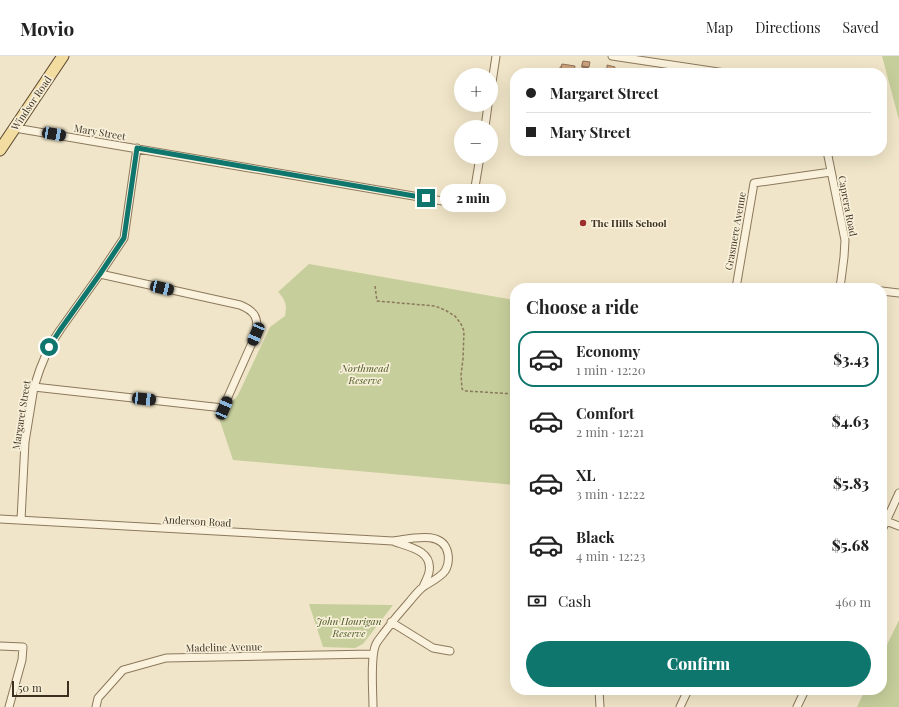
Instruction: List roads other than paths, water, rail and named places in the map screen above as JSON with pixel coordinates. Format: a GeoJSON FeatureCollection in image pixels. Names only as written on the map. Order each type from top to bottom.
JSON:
{"type":"FeatureCollection","features":[{"type":"Feature","properties":{"kind":"main road","name":"Windsor Road"},"geometry":{"type":"LineString","coordinates":[[0,150],[63,56]]}},
{"type":"Feature","properties":{"kind":"street"},"geometry":{"type":"LineString","coordinates":[[494,68],[496,56]]}},
{"type":"Feature","properties":{"kind":"street"},"geometry":{"type":"LineString","coordinates":[[612,56],[692,68]]}},
{"type":"Feature","properties":{"kind":"street","name":"Mary Street"},"geometry":{"type":"LineString","coordinates":[[15,128],[466,205],[473,199],[479,164]]}},
{"type":"Feature","properties":{"kind":"street","name":"Margaret Street"},"geometry":{"type":"LineString","coordinates":[[21,520],[25,442],[34,387],[49,347],[124,238],[137,148]]}},
{"type":"Feature","properties":{"kind":"street","name":"Caprera Road"},"geometry":{"type":"LineString","coordinates":[[828,156],[845,240],[841,283]]}},
{"type":"Feature","properties":{"kind":"street","name":"Grasmere Avenue"},"geometry":{"type":"LineString","coordinates":[[737,283],[754,183],[831,172]]}},
{"type":"Feature","properties":{"kind":"street"},"geometry":{"type":"LineString","coordinates":[[34,387],[224,408],[256,334],[257,320],[251,311],[240,305],[100,274]]}},
{"type":"Feature","properties":{"kind":"street"},"geometry":{"type":"LineString","coordinates":[[887,292],[899,293]]}},
{"type":"Feature","properties":{"kind":"street"},"geometry":{"type":"LineString","coordinates":[[887,519],[899,493]]}},
{"type":"Feature","properties":{"kind":"street","name":"Anderson Road"},"geometry":{"type":"LineString","coordinates":[[0,519],[393,541],[422,537],[434,538],[444,543],[447,548],[448,555],[447,568],[444,573],[423,588],[391,622],[376,644],[373,654]]}},
{"type":"Feature","properties":{"kind":"street"},"geometry":{"type":"LineString","coordinates":[[887,521],[899,526]]}},
{"type":"Feature","properties":{"kind":"street","name":"Anderson Road"},"geometry":{"type":"LineString","coordinates":[[393,541],[415,548],[426,556],[430,570],[423,588]]}},
{"type":"Feature","properties":{"kind":"street"},"geometry":{"type":"LineString","coordinates":[[391,622],[433,648],[450,651]]}},
{"type":"Feature","properties":{"kind":"street"},"geometry":{"type":"LineString","coordinates":[[0,646],[23,647],[22,660],[9,707]]}},
{"type":"Feature","properties":{"kind":"street"},"geometry":{"type":"LineString","coordinates":[[373,654],[373,707]]}},
{"type":"Feature","properties":{"kind":"street","name":"Madeline Avenue"},"geometry":{"type":"LineString","coordinates":[[96,707],[98,698],[124,670],[166,658],[373,654]]}},
{"type":"Feature","properties":{"kind":"street"},"geometry":{"type":"LineString","coordinates":[[599,695],[600,707]]}},
{"type":"Feature","properties":{"kind":"street"},"geometry":{"type":"LineString","coordinates":[[680,707],[686,695]]}},
{"type":"Feature","properties":{"kind":"street"},"geometry":{"type":"LineString","coordinates":[[797,707],[803,695]]}},
{"type":"Feature","properties":{"kind":"place","name":"The Hills School"},"geometry":{"type":"Point","coordinates":[583,223]}},
{"type":"Feature","properties":{"kind":"park label","name":"Northmead Reserve"},"geometry":{"type":"Point","coordinates":[365,374]}},
{"type":"Feature","properties":{"kind":"park label","name":"John Hourigan Reserve"},"geometry":{"type":"Point","coordinates":[349,626]}}]}
